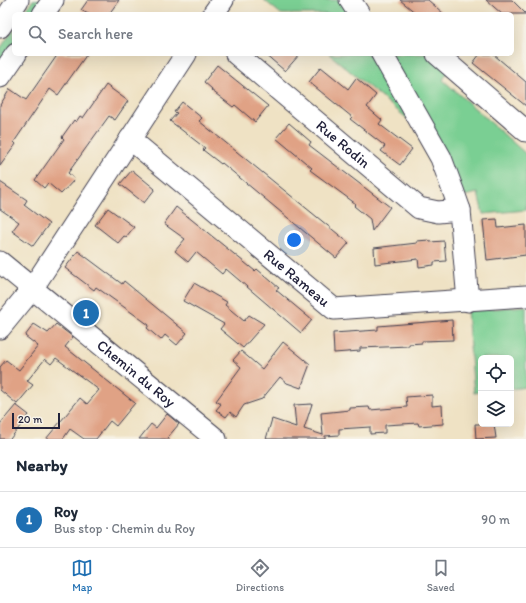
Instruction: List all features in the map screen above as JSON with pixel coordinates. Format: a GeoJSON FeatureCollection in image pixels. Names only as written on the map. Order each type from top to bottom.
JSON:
{"type":"FeatureCollection","features":[{"type":"Feature","properties":{"kind":"street"},"geometry":{"type":"LineString","coordinates":[[0,27],[18,0]]}},
{"type":"Feature","properties":{"kind":"street"},"geometry":{"type":"LineString","coordinates":[[44,12],[53,0]]}},
{"type":"Feature","properties":{"kind":"street"},"geometry":{"type":"LineString","coordinates":[[214,12],[223,0]]}},
{"type":"Feature","properties":{"kind":"street"},"geometry":{"type":"LineString","coordinates":[[350,0],[358,12]]}},
{"type":"Feature","properties":{"kind":"street"},"geometry":{"type":"LineString","coordinates":[[0,77],[15,56]]}},
{"type":"Feature","properties":{"kind":"street"},"geometry":{"type":"LineString","coordinates":[[0,328],[32,289],[185,56]]}},
{"type":"Feature","properties":{"kind":"street","name":"Rue Rodin"},"geometry":{"type":"LineString","coordinates":[[238,56],[419,208],[438,212],[460,210]]}},
{"type":"Feature","properties":{"kind":"street"},"geometry":{"type":"LineString","coordinates":[[383,56],[441,158],[460,210],[468,301]]}},
{"type":"Feature","properties":{"kind":"street"},"geometry":{"type":"LineString","coordinates":[[440,56],[526,131]]}},
{"type":"Feature","properties":{"kind":"street","name":"Rue Rameau"},"geometry":{"type":"LineString","coordinates":[[130,139],[334,309],[526,296]]}},
{"type":"Feature","properties":{"kind":"street","name":"Chemin du Roy"},"geometry":{"type":"LineString","coordinates":[[0,262],[216,439]]}},
{"type":"Feature","properties":{"kind":"green space"},"geometry":{"type":"Polygon","coordinates":[[[33,0],[44,0],[36,12],[24,12],[33,0]]]}},
{"type":"Feature","properties":{"kind":"green space"},"geometry":{"type":"Polygon","coordinates":[[[264,0],[340,0],[348,12],[279,12],[264,0]]]}},
{"type":"Feature","properties":{"kind":"green space"},"geometry":{"type":"Polygon","coordinates":[[[12,31],[12,48],[0,65],[0,49],[12,31]]]}},
{"type":"Feature","properties":{"kind":"green space"},"geometry":{"type":"Polygon","coordinates":[[[331,56],[373,56],[409,120],[331,56]]]}},
{"type":"Feature","properties":{"kind":"green space"},"geometry":{"type":"Polygon","coordinates":[[[390,56],[431,56],[448,71],[443,80],[526,154],[526,210],[483,214],[478,193],[464,196],[390,56]]]}},
{"type":"Feature","properties":{"kind":"green space"},"geometry":{"type":"Polygon","coordinates":[[[526,306],[526,387],[514,389],[514,355],[478,355],[478,392],[474,393],[467,311],[526,306]]]}},
{"type":"Feature","properties":{"kind":"building"},"geometry":{"type":"Polygon","coordinates":[[[88,0],[119,0],[110,12],[84,12],[81,10],[88,0]]]}},
{"type":"Feature","properties":{"kind":"building"},"geometry":{"type":"Polygon","coordinates":[[[400,0],[428,0],[442,12],[415,12],[400,0]]]}},
{"type":"Feature","properties":{"kind":"building"},"geometry":{"type":"Polygon","coordinates":[[[486,0],[512,0],[526,14],[514,14],[514,12],[500,12],[486,0]]]}},
{"type":"Feature","properties":{"kind":"building"},"geometry":{"type":"Polygon","coordinates":[[[57,56],[86,56],[58,95],[50,89],[14,142],[16,144],[0,166],[0,105],[10,89],[26,100],[57,56]]]}},
{"type":"Feature","properties":{"kind":"building"},"geometry":{"type":"Polygon","coordinates":[[[267,56],[298,56],[285,71],[267,56]]]}},
{"type":"Feature","properties":{"kind":"building"},"geometry":{"type":"Polygon","coordinates":[[[478,56],[495,56],[526,82],[526,106],[473,63],[478,56]]]}},
{"type":"Feature","properties":{"kind":"building"},"geometry":{"type":"Polygon","coordinates":[[[217,65],[268,106],[255,122],[235,105],[233,107],[211,90],[212,89],[204,82],[217,65]]]}},
{"type":"Feature","properties":{"kind":"building"},"geometry":{"type":"Polygon","coordinates":[[[321,67],[348,89],[356,78],[376,95],[367,107],[382,120],[379,124],[412,149],[400,165],[381,151],[385,146],[350,119],[352,117],[309,82],[321,67]]]}},
{"type":"Feature","properties":{"kind":"building"},"geometry":{"type":"Polygon","coordinates":[[[106,85],[128,101],[115,120],[109,116],[68,173],[75,179],[61,194],[48,183],[44,188],[35,180],[64,139],[62,137],[74,120],[76,122],[80,116],[83,118],[106,85]]]}},
{"type":"Feature","properties":{"kind":"building"},"geometry":{"type":"Polygon","coordinates":[[[182,102],[202,118],[199,121],[349,243],[336,258],[222,163],[221,164],[203,150],[205,148],[170,121],[177,113],[174,112],[182,102]]]}},
{"type":"Feature","properties":{"kind":"building"},"geometry":{"type":"Polygon","coordinates":[[[289,123],[311,142],[309,145],[390,207],[372,231],[370,219],[354,206],[356,204],[310,170],[312,168],[276,138],[289,123]]]}},
{"type":"Feature","properties":{"kind":"building"},"geometry":{"type":"Polygon","coordinates":[[[132,170],[155,189],[144,203],[120,184],[132,170]]]}},
{"type":"Feature","properties":{"kind":"building"},"geometry":{"type":"Polygon","coordinates":[[[0,182],[27,200],[24,205],[49,224],[33,246],[12,231],[19,222],[0,209],[0,182]]]}},
{"type":"Feature","properties":{"kind":"building"},"geometry":{"type":"Polygon","coordinates":[[[176,207],[255,271],[257,269],[279,288],[276,290],[312,320],[301,333],[226,269],[222,274],[196,252],[188,262],[175,251],[185,239],[164,224],[176,207]]]}},
{"type":"Feature","properties":{"kind":"building"},"geometry":{"type":"Polygon","coordinates":[[[108,208],[134,227],[126,237],[124,236],[118,243],[95,225],[108,208]]]}},
{"type":"Feature","properties":{"kind":"building"},"geometry":{"type":"Polygon","coordinates":[[[497,219],[498,228],[526,225],[526,255],[487,260],[483,220],[497,219]]]}},
{"type":"Feature","properties":{"kind":"building"},"geometry":{"type":"Polygon","coordinates":[[[429,240],[430,242],[444,241],[446,261],[434,262],[434,265],[419,267],[418,259],[375,264],[374,248],[417,243],[417,241],[429,240]]]}},
{"type":"Feature","properties":{"kind":"building"},"geometry":{"type":"Polygon","coordinates":[[[78,251],[122,284],[124,281],[187,333],[177,345],[165,335],[161,340],[147,328],[149,325],[96,287],[94,290],[65,268],[78,251]]]}},
{"type":"Feature","properties":{"kind":"building"},"geometry":{"type":"Polygon","coordinates":[[[194,283],[227,302],[225,305],[244,321],[249,315],[264,324],[243,348],[220,329],[224,324],[183,301],[194,283]]]}},
{"type":"Feature","properties":{"kind":"building"},"geometry":{"type":"Polygon","coordinates":[[[452,320],[453,340],[422,341],[422,343],[409,344],[409,346],[360,348],[360,351],[334,353],[333,333],[378,330],[378,326],[452,320]]]}},
{"type":"Feature","properties":{"kind":"building"},"geometry":{"type":"Polygon","coordinates":[[[34,324],[48,333],[56,324],[73,337],[65,347],[135,403],[116,426],[110,421],[96,439],[84,439],[70,429],[63,439],[46,439],[80,398],[87,404],[99,390],[56,358],[51,364],[45,359],[27,381],[33,385],[17,404],[0,390],[0,367],[6,360],[19,370],[38,346],[25,336],[34,324]]]}},
{"type":"Feature","properties":{"kind":"building"},"geometry":{"type":"Polygon","coordinates":[[[283,342],[310,364],[301,388],[287,383],[280,377],[262,399],[244,405],[236,417],[230,412],[226,417],[216,410],[221,404],[216,401],[241,367],[233,360],[241,351],[262,369],[283,342]]]}},
{"type":"Feature","properties":{"kind":"building"},"geometry":{"type":"Polygon","coordinates":[[[432,395],[432,406],[442,405],[443,424],[419,426],[418,423],[385,425],[385,433],[370,434],[370,427],[339,429],[339,435],[325,436],[325,439],[266,439],[272,419],[296,427],[294,405],[312,404],[304,429],[323,435],[321,413],[350,410],[350,408],[369,407],[370,410],[407,407],[406,397],[432,395]]]}},
{"type":"Feature","properties":{"kind":"building"},"geometry":{"type":"Polygon","coordinates":[[[16,405],[29,415],[10,439],[0,439],[0,424],[16,405]]]}},
{"type":"Feature","properties":{"kind":"building"},"geometry":{"type":"Polygon","coordinates":[[[167,414],[179,424],[168,437],[170,439],[139,439],[151,424],[156,428],[167,414]]]}},
{"type":"Feature","properties":{"kind":"building"},"geometry":{"type":"Polygon","coordinates":[[[475,424],[478,424],[478,427],[494,427],[496,438],[476,439],[475,424]]]}},
{"type":"Feature","properties":{"kind":"place","name":"Roy"},"geometry":{"type":"Point","coordinates":[86,313]}}]}
